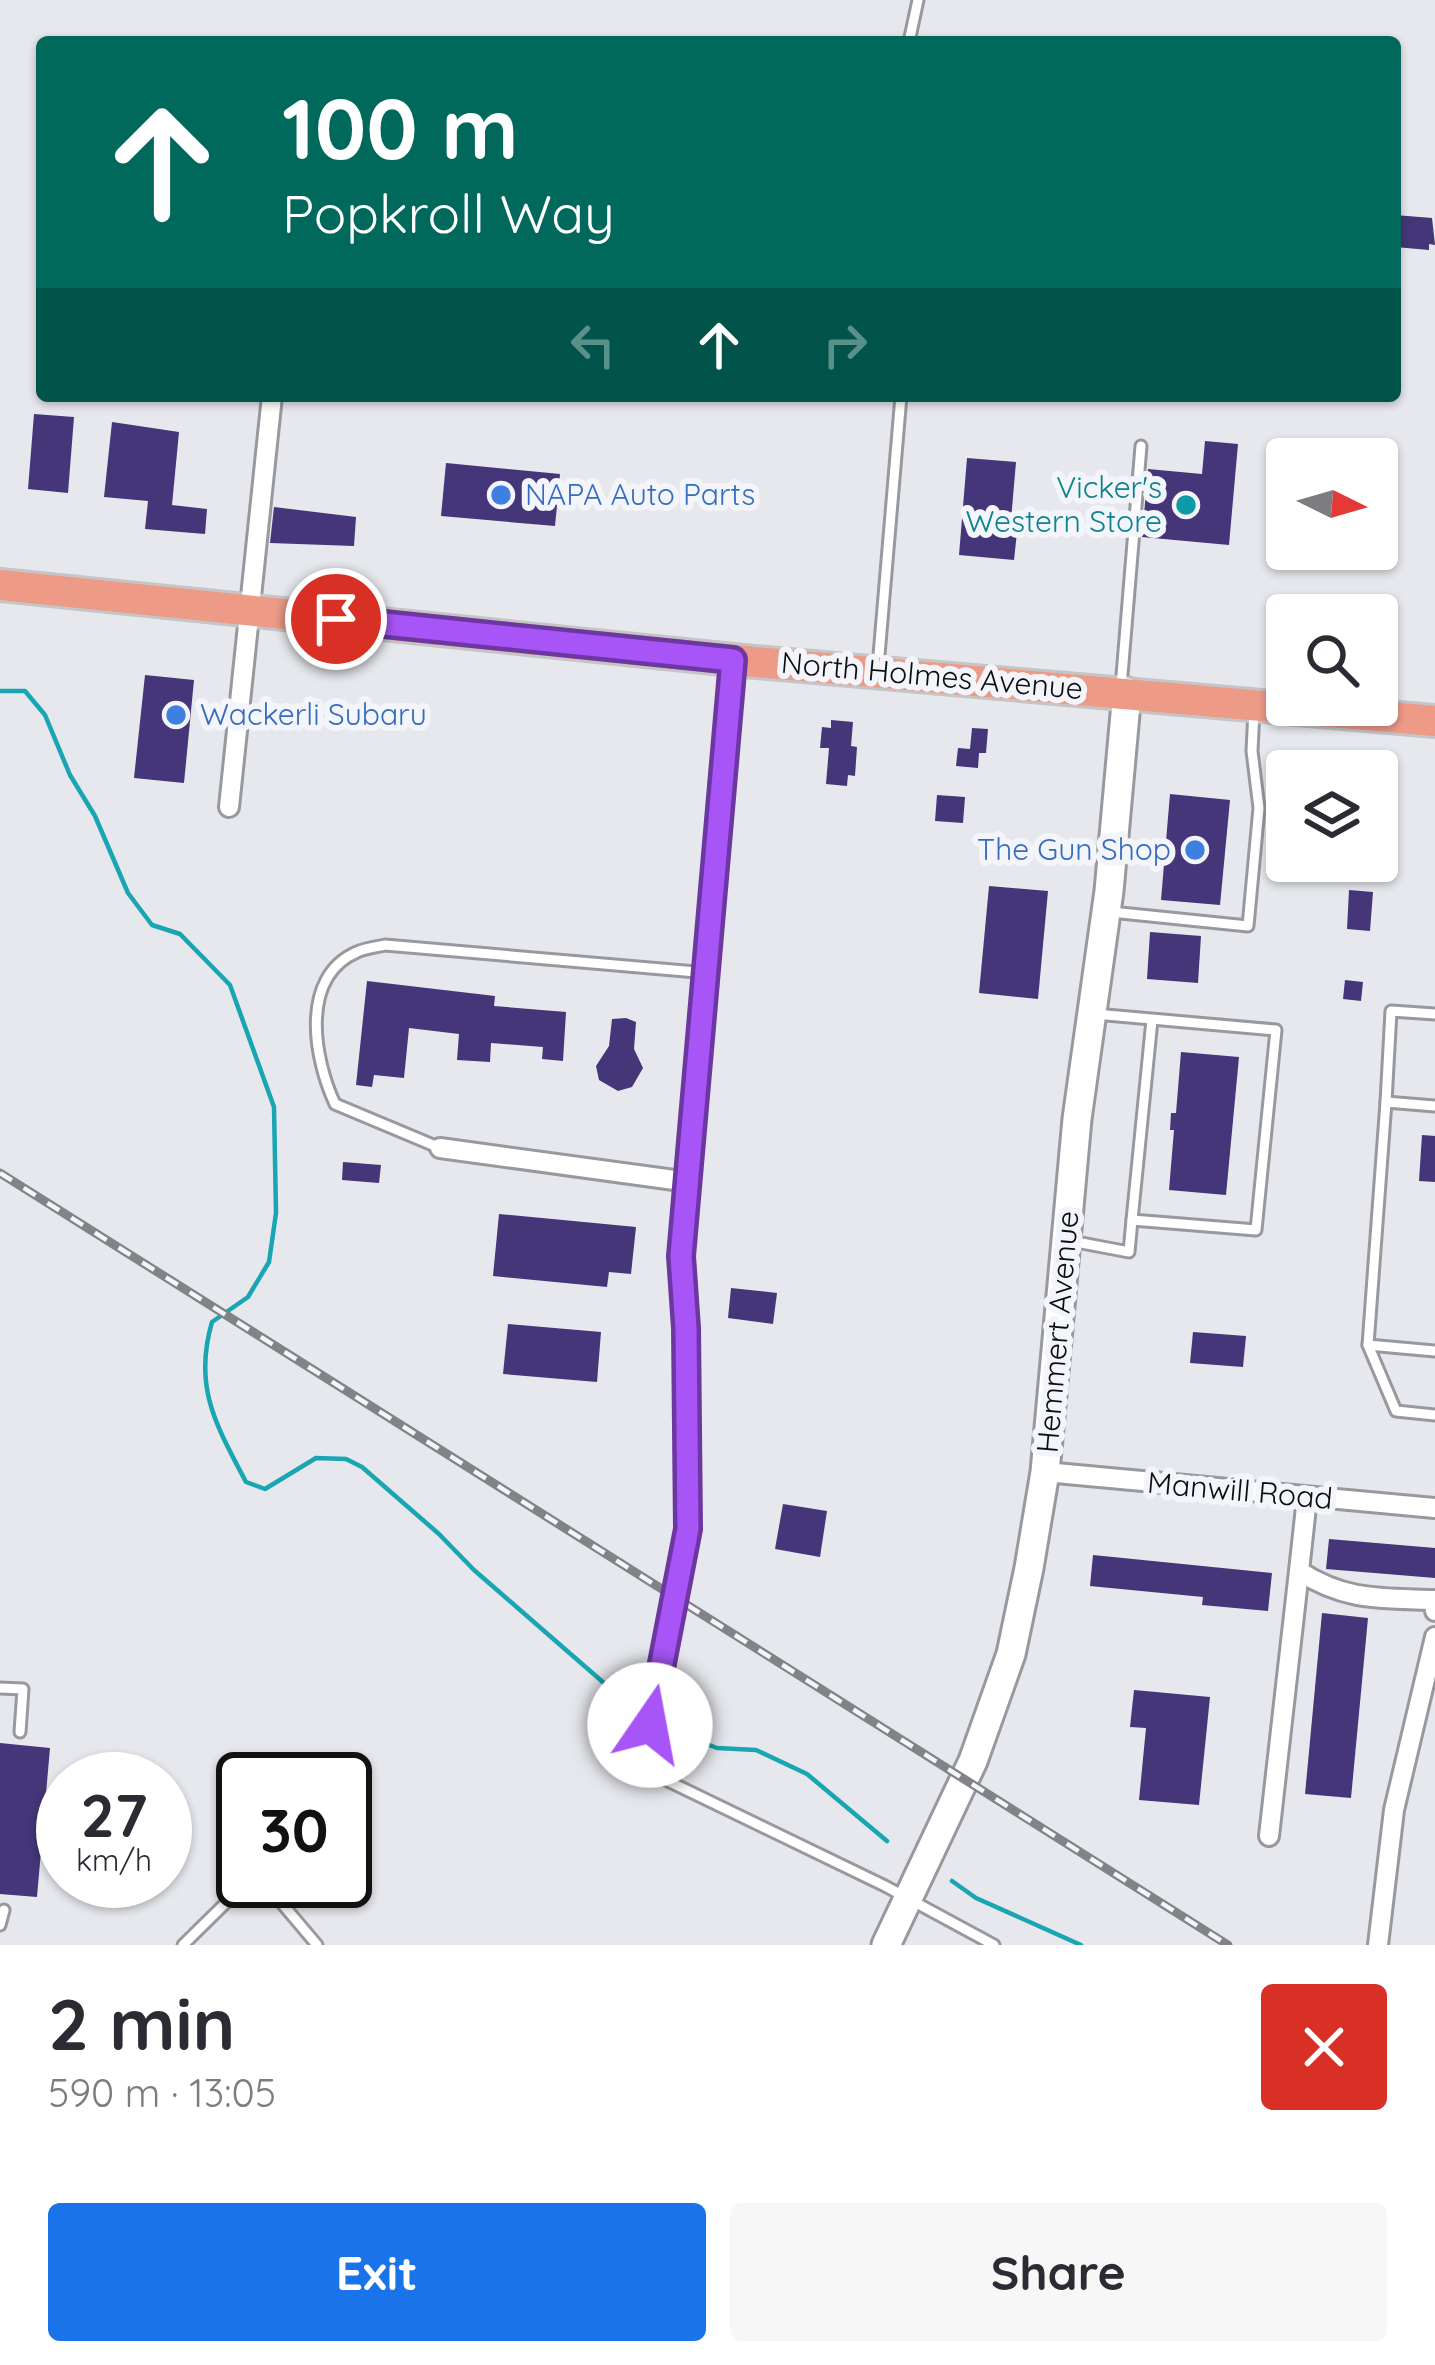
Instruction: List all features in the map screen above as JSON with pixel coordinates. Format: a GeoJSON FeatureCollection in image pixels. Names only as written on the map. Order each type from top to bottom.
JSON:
{"type":"FeatureCollection","features":[{"type":"Feature","properties":{"kind":"main road","name":"North Holmes Avenue"},"geometry":{"type":"LineString","coordinates":[[0,584],[733,660],[1435,721]]}},
{"type":"Feature","properties":{"kind":"street"},"geometry":{"type":"LineString","coordinates":[[229,807],[271,402]]}},
{"type":"Feature","properties":{"kind":"street"},"geometry":{"type":"LineString","coordinates":[[641,1768],[688,1529],[681,1256],[733,660]]}},
{"type":"Feature","properties":{"kind":"street","name":"Hemmert Avenue"},"geometry":{"type":"LineString","coordinates":[[886,1945],[973,1760],[1010,1654],[1045,1472],[1089,1013],[1106,911],[1124,692]]}},
{"type":"Feature","properties":{"kind":"street"},"geometry":{"type":"LineString","coordinates":[[440,1148],[689,1182]]}},
{"type":"Feature","properties":{"kind":"street","name":"Manwill Road"},"geometry":{"type":"LineString","coordinates":[[1045,1472],[1435,1508]]}},
{"type":"Feature","properties":{"kind":"street"},"geometry":{"type":"LineString","coordinates":[[1269,1836],[1307,1498]]}},
{"type":"Feature","properties":{"kind":"street"},"geometry":{"type":"LineString","coordinates":[[1299,1571],[1328,1590],[1360,1598],[1434,1600],[1435,1612]]}},
{"type":"Feature","properties":{"kind":"street"},"geometry":{"type":"LineString","coordinates":[[1378,1945],[1394,1810],[1435,1636]]}},
{"type":"Feature","properties":{"kind":"lane"},"geometry":{"type":"LineString","coordinates":[[910,36],[918,0]]}},
{"type":"Feature","properties":{"kind":"lane"},"geometry":{"type":"LineString","coordinates":[[878,672],[900,402]]}},
{"type":"Feature","properties":{"kind":"lane"},"geometry":{"type":"LineString","coordinates":[[1124,692],[1141,446]]}},
{"type":"Feature","properties":{"kind":"lane"},"geometry":{"type":"LineString","coordinates":[[1106,911],[1248,926],[1259,808],[1252,751],[1255,704]]}},
{"type":"Feature","properties":{"kind":"lane"},"geometry":{"type":"LineString","coordinates":[[440,1148],[335,1104],[320,1072],[314,1030],[327,976],[355,952],[385,945],[708,973]]}},
{"type":"Feature","properties":{"kind":"lane"},"geometry":{"type":"LineString","coordinates":[[1435,1014],[1391,1011],[1368,1345],[1396,1411],[1435,1415]]}},
{"type":"Feature","properties":{"kind":"lane"},"geometry":{"type":"LineString","coordinates":[[1089,1013],[1276,1030],[1256,1230],[1132,1220]]}},
{"type":"Feature","properties":{"kind":"lane"},"geometry":{"type":"LineString","coordinates":[[1067,1241],[1129,1252],[1152,1020]]}},
{"type":"Feature","properties":{"kind":"lane"},"geometry":{"type":"LineString","coordinates":[[1386,1102],[1435,1106]]}},
{"type":"Feature","properties":{"kind":"lane"},"geometry":{"type":"LineString","coordinates":[[1368,1345],[1435,1351]]}},
{"type":"Feature","properties":{"kind":"lane"},"geometry":{"type":"LineString","coordinates":[[0,1688],[23,1689],[20,1732]]}},
{"type":"Feature","properties":{"kind":"lane"},"geometry":{"type":"LineString","coordinates":[[641,1768],[994,1945]]}},
{"type":"Feature","properties":{"kind":"lane"},"geometry":{"type":"LineString","coordinates":[[183,1945],[221,1908]]}},
{"type":"Feature","properties":{"kind":"lane"},"geometry":{"type":"LineString","coordinates":[[286,1908],[317,1945]]}},
{"type":"Feature","properties":{"kind":"lane"},"geometry":{"type":"LineString","coordinates":[[0,1925],[4,1910]]}},
{"type":"Feature","properties":{"kind":"building"},"geometry":{"type":"Polygon","coordinates":[[[1401,215],[1432,218],[1435,245],[1429,244],[1429,250],[1401,248],[1401,215]]]}},
{"type":"Feature","properties":{"kind":"building"},"geometry":{"type":"Polygon","coordinates":[[[34,414],[74,417],[68,493],[28,489],[34,414]]]}},
{"type":"Feature","properties":{"kind":"building"},"geometry":{"type":"Polygon","coordinates":[[[112,422],[179,432],[172,505],[207,509],[205,534],[145,529],[148,501],[104,497],[112,422]]]}},
{"type":"Feature","properties":{"kind":"building","name":"Vicker's Western Store"},"geometry":{"type":"Polygon","coordinates":[[[1205,441],[1238,444],[1229,545],[1142,537],[1148,469],[1202,474],[1205,441]]]}},
{"type":"Feature","properties":{"kind":"building"},"geometry":{"type":"Polygon","coordinates":[[[967,458],[1016,462],[1010,532],[1017,532],[1014,560],[959,555],[967,458]]]}},
{"type":"Feature","properties":{"kind":"building","name":"NAPA Auto Parts"},"geometry":{"type":"Polygon","coordinates":[[[446,463],[560,474],[555,526],[441,516],[446,463]]]}},
{"type":"Feature","properties":{"kind":"building"},"geometry":{"type":"Polygon","coordinates":[[[274,507],[356,517],[354,546],[270,543],[274,507]]]}},
{"type":"Feature","properties":{"kind":"building"},"geometry":{"type":"Polygon","coordinates":[[[145,675],[194,680],[184,783],[134,778],[145,675]]]}},
{"type":"Feature","properties":{"kind":"building"},"geometry":{"type":"Polygon","coordinates":[[[831,720],[853,722],[855,776],[848,775],[847,786],[826,784],[829,748],[820,748],[822,727],[831,728],[831,720]]]}},
{"type":"Feature","properties":{"kind":"building"},"geometry":{"type":"Polygon","coordinates":[[[972,728],[988,729],[986,753],[979,753],[978,768],[956,766],[958,748],[970,749],[972,728]]]}},
{"type":"Feature","properties":{"kind":"building","name":"The Gun Shop"},"geometry":{"type":"Polygon","coordinates":[[[1170,794],[1230,800],[1220,905],[1161,900],[1170,794]]]}},
{"type":"Feature","properties":{"kind":"building"},"geometry":{"type":"Polygon","coordinates":[[[937,795],[965,797],[963,823],[935,821],[937,795]]]}},
{"type":"Feature","properties":{"kind":"building"},"geometry":{"type":"Polygon","coordinates":[[[989,886],[1048,891],[1038,999],[979,993],[989,886]]]}},
{"type":"Feature","properties":{"kind":"building"},"geometry":{"type":"Polygon","coordinates":[[[1349,890],[1373,892],[1370,931],[1347,929],[1349,890]]]}},
{"type":"Feature","properties":{"kind":"building"},"geometry":{"type":"Polygon","coordinates":[[[1150,932],[1201,936],[1198,983],[1147,979],[1150,932]]]}},
{"type":"Feature","properties":{"kind":"building"},"geometry":{"type":"Polygon","coordinates":[[[1345,980],[1363,982],[1361,1001],[1343,999],[1345,980]]]}},
{"type":"Feature","properties":{"kind":"building"},"geometry":{"type":"Polygon","coordinates":[[[367,981],[495,996],[494,1006],[566,1012],[563,1061],[542,1059],[543,1047],[491,1043],[490,1062],[457,1060],[459,1034],[409,1028],[404,1078],[374,1075],[372,1087],[356,1085],[367,981]]]}},
{"type":"Feature","properties":{"kind":"building"},"geometry":{"type":"Polygon","coordinates":[[[612,1019],[636,1022],[634,1049],[643,1068],[632,1087],[618,1091],[599,1080],[596,1066],[609,1046],[612,1019]]]}},
{"type":"Feature","properties":{"kind":"building"},"geometry":{"type":"Polygon","coordinates":[[[1181,1052],[1239,1057],[1226,1195],[1169,1190],[1171,1113],[1176,1113],[1181,1052]]]}},
{"type":"Feature","properties":{"kind":"building"},"geometry":{"type":"Polygon","coordinates":[[[1422,1135],[1435,1136],[1435,1182],[1419,1181],[1422,1135]]]}},
{"type":"Feature","properties":{"kind":"building"},"geometry":{"type":"Polygon","coordinates":[[[343,1162],[381,1165],[379,1183],[342,1180],[343,1162]]]}},
{"type":"Feature","properties":{"kind":"building"},"geometry":{"type":"Polygon","coordinates":[[[499,1214],[636,1227],[631,1274],[609,1272],[607,1287],[493,1276],[499,1214]]]}},
{"type":"Feature","properties":{"kind":"building"},"geometry":{"type":"Polygon","coordinates":[[[731,1288],[777,1293],[773,1324],[728,1318],[731,1288]]]}},
{"type":"Feature","properties":{"kind":"building"},"geometry":{"type":"Polygon","coordinates":[[[508,1324],[601,1332],[597,1382],[503,1374],[508,1324]]]}},
{"type":"Feature","properties":{"kind":"building"},"geometry":{"type":"Polygon","coordinates":[[[1193,1332],[1246,1336],[1243,1367],[1190,1363],[1193,1332]]]}},
{"type":"Feature","properties":{"kind":"building"},"geometry":{"type":"Polygon","coordinates":[[[783,1504],[827,1511],[820,1557],[775,1549],[783,1504]]]}},
{"type":"Feature","properties":{"kind":"building"},"geometry":{"type":"Polygon","coordinates":[[[1329,1539],[1435,1548],[1435,1578],[1326,1569],[1329,1539]]]}},
{"type":"Feature","properties":{"kind":"building"},"geometry":{"type":"Polygon","coordinates":[[[1093,1555],[1272,1573],[1268,1611],[1202,1605],[1203,1597],[1090,1586],[1093,1555]]]}},
{"type":"Feature","properties":{"kind":"building"},"geometry":{"type":"Polygon","coordinates":[[[1322,1613],[1368,1618],[1351,1798],[1305,1794],[1322,1613]]]}},
{"type":"Feature","properties":{"kind":"building"},"geometry":{"type":"Polygon","coordinates":[[[1134,1690],[1210,1697],[1199,1805],[1139,1800],[1146,1728],[1130,1727],[1134,1690]]]}},
{"type":"Feature","properties":{"kind":"building"},"geometry":{"type":"Polygon","coordinates":[[[0,1743],[50,1748],[50,1752],[36,1752],[36,1897],[0,1894],[0,1743]]]}},
{"type":"Feature","properties":{"kind":"waterway"},"geometry":{"type":"LineString","coordinates":[[0,691],[25,691],[45,715],[128,893],[152,925],[180,934],[230,985],[274,1107],[276,1213],[269,1262],[248,1297],[212,1322],[205,1366],[217,1423],[246,1482],[265,1489],[316,1458],[346,1459],[362,1467],[643,1717]]}},
{"type":"Feature","properties":{"kind":"waterway"},"geometry":{"type":"LineString","coordinates":[[662,1727],[717,1748],[756,1750],[807,1774],[887,1841]]}},
{"type":"Feature","properties":{"kind":"waterway"},"geometry":{"type":"LineString","coordinates":[[952,1881],[976,1898],[1081,1945]]}},
{"type":"Feature","properties":{"kind":"railway"},"geometry":{"type":"LineString","coordinates":[[0,1173],[1228,1945]]}},
{"type":"Feature","properties":{"kind":"place","name":"NAPA Auto Parts"},"geometry":{"type":"Point","coordinates":[501,495]}},
{"type":"Feature","properties":{"kind":"place","name":"Vicker's Western Store"},"geometry":{"type":"Point","coordinates":[1186,505]}},
{"type":"Feature","properties":{"kind":"place","name":"Wackerli Subaru"},"geometry":{"type":"Point","coordinates":[176,715]}},
{"type":"Feature","properties":{"kind":"place","name":"The Gun Shop"},"geometry":{"type":"Point","coordinates":[1195,850]}},
{"type":"Feature","properties":{"kind":"route"},"geometry":{"type":"LineString","coordinates":[[336,619],[733,660],[681,1256],[688,1529],[650,1725]]}}]}
